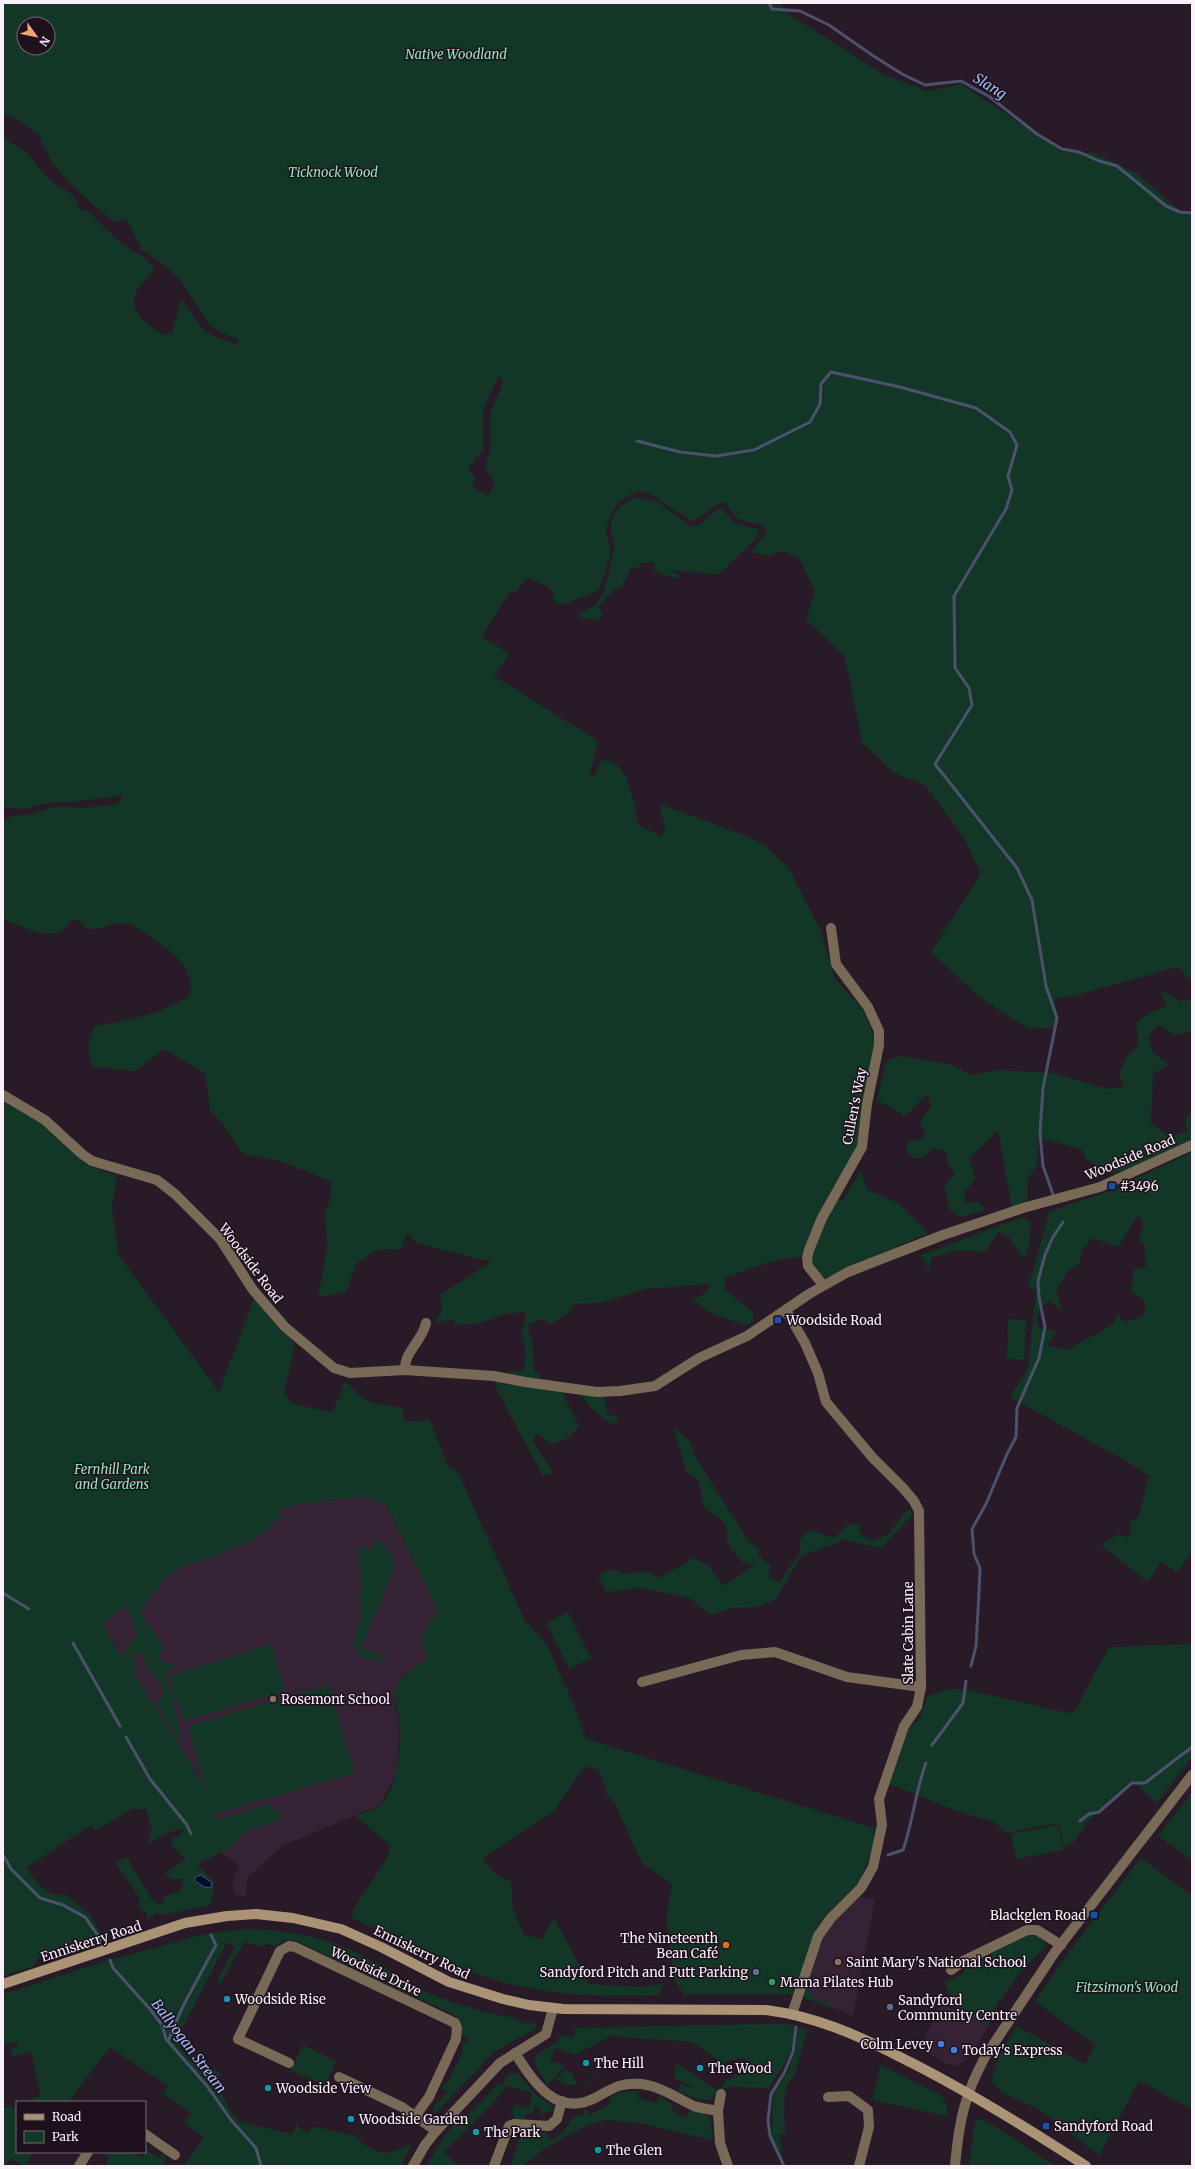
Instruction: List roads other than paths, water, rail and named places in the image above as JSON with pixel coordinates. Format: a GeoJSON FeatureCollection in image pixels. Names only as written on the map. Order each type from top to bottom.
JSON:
{"type":"FeatureCollection","features":[{"type":"Feature","properties":{"kind":"main road","name":"Enniskerry Road"},"geometry":{"type":"LineString","coordinates":[[3,1984],[185,1923],[227,1916],[256,1914],[293,1918],[340,1929],[370,1941],[429,1972],[467,1989],[503,1999],[553,2008],[752,2009],[792,2014],[821,2022],[874,2043],[968,2092]]}},
{"type":"Feature","properties":{"kind":"main road"},"geometry":{"type":"LineString","coordinates":[[968,2092],[1086,2166]]}},
{"type":"Feature","properties":{"kind":"street","name":"Cullen's Way"},"geometry":{"type":"LineString","coordinates":[[823,1285],[808,1266],[808,1250],[822,1218],[862,1148],[867,1104],[879,1045],[879,1031],[868,1007],[836,964],[831,928]]}},
{"type":"Feature","properties":{"kind":"street","name":"Woodside Road"},"geometry":{"type":"LineString","coordinates":[[3,1095],[45,1120],[82,1154],[92,1161],[157,1180],[175,1194],[220,1238],[253,1290],[285,1327],[328,1364],[350,1373],[405,1370],[494,1376],[578,1390],[620,1391],[655,1386],[704,1356],[747,1336],[823,1285],[848,1272],[943,1235],[1023,1208],[1100,1187],[1192,1145]]}},
{"type":"Feature","properties":{"kind":"street","name":"Slate Cabin Lane"},"geometry":{"type":"LineString","coordinates":[[786,1310],[808,1349],[818,1373],[826,1402],[872,1457],[907,1492],[919,1511],[921,1687],[917,1707],[904,1726],[879,1799],[882,1825],[873,1867],[861,1888],[831,1918],[818,1936],[792,2014]]}},
{"type":"Feature","properties":{"kind":"street"},"geometry":{"type":"LineString","coordinates":[[405,1370],[405,1360],[424,1334],[426,1323]]}},
{"type":"Feature","properties":{"kind":"street"},"geometry":{"type":"LineString","coordinates":[[642,1682],[741,1655],[775,1652],[847,1677],[921,1687]]}},
{"type":"Feature","properties":{"kind":"street"},"geometry":{"type":"LineString","coordinates":[[955,2166],[960,2118],[968,2092],[976,2073],[1001,2031],[1061,1945],[1192,1775]]}},
{"type":"Feature","properties":{"kind":"street"},"geometry":{"type":"LineString","coordinates":[[951,1970],[963,1961],[1027,1930],[1037,1930],[1061,1945]]}},
{"type":"Feature","properties":{"kind":"street","name":"Woodside Drive"},"geometry":{"type":"LineString","coordinates":[[289,2063],[238,2039],[280,1951],[289,1946],[296,1947],[455,2023],[457,2028],[456,2039],[429,2097],[416,2115]]}},
{"type":"Feature","properties":{"kind":"street"},"geometry":{"type":"LineString","coordinates":[[413,2166],[436,2131],[500,2063],[546,2034],[553,2008]]}},
{"type":"Feature","properties":{"kind":"street"},"geometry":{"type":"LineString","coordinates":[[515,2053],[536,2084],[548,2095],[562,2101],[587,2101],[611,2088],[633,2083],[653,2086],[693,2105],[718,2111]]}},
{"type":"Feature","properties":{"kind":"street"},"geometry":{"type":"LineString","coordinates":[[339,2077],[416,2115],[436,2131]]}},
{"type":"Feature","properties":{"kind":"street"},"geometry":{"type":"LineString","coordinates":[[721,2094],[718,2111],[720,2143],[728,2166]]}},
{"type":"Feature","properties":{"kind":"street"},"geometry":{"type":"LineString","coordinates":[[828,2097],[849,2096],[868,2110],[869,2127],[859,2166]]}},
{"type":"Feature","properties":{"kind":"street"},"geometry":{"type":"LineString","coordinates":[[494,2166],[509,2126],[514,2124],[549,2126],[557,2119],[562,2101]]}},
{"type":"Feature","properties":{"kind":"street"},"geometry":{"type":"LineString","coordinates":[[146,2135],[175,2155]]}},
{"type":"Feature","properties":{"kind":"street"},"geometry":{"type":"LineString","coordinates":[[79,2166],[87,2153]]}},
{"type":"Feature","properties":{"kind":"water"},"geometry":{"type":"Polygon","coordinates":[[[201,1875],[212,1883],[211,1888],[204,1887],[195,1881],[195,1877],[201,1875]]]}},
{"type":"Feature","properties":{"kind":"waterway","name":"Slang"},"geometry":{"type":"LineString","coordinates":[[769,3],[772,9],[800,11],[829,25],[902,74],[925,85],[961,81],[990,97],[1037,134],[1062,149],[1079,152],[1099,161],[1117,166],[1166,206],[1180,212],[1192,213]]}},
{"type":"Feature","properties":{"kind":"waterway"},"geometry":{"type":"LineString","coordinates":[[637,441],[680,452],[716,456],[754,450],[810,422],[820,404],[821,384],[831,372],[900,387],[976,408],[1010,432],[1017,445],[1008,476],[1012,490],[1006,509],[954,596],[955,668],[969,688],[972,705],[935,764],[1017,868],[1032,900],[1046,986],[1057,1018],[1043,1088],[1040,1133],[1043,1166],[1054,1197]]}},
{"type":"Feature","properties":{"kind":"waterway"},"geometry":{"type":"LineString","coordinates":[[971,1666],[976,1646],[980,1568],[974,1554],[972,1529],[986,1504],[1007,1454],[1016,1437],[1017,1408],[1039,1358],[1045,1327],[1039,1297],[1038,1281],[1045,1255],[1053,1237],[1063,1222]]}},
{"type":"Feature","properties":{"kind":"waterway"},"geometry":{"type":"LineString","coordinates":[[3,1593],[29,1609]]}},
{"type":"Feature","properties":{"kind":"waterway"},"geometry":{"type":"LineString","coordinates":[[73,1643],[120,1726]]}},
{"type":"Feature","properties":{"kind":"waterway"},"geometry":{"type":"LineString","coordinates":[[932,1745],[963,1703],[966,1681]]}},
{"type":"Feature","properties":{"kind":"waterway"},"geometry":{"type":"LineString","coordinates":[[126,1737],[150,1779],[187,1825],[191,1834]]}},
{"type":"Feature","properties":{"kind":"waterway"},"geometry":{"type":"LineString","coordinates":[[1080,1821],[1089,1814],[1099,1812],[1132,1783],[1145,1783],[1192,1747]]}},
{"type":"Feature","properties":{"kind":"waterway"},"geometry":{"type":"LineString","coordinates":[[888,1855],[903,1850],[926,1763]]}},
{"type":"Feature","properties":{"kind":"waterway","name":"Ballyogan Stream"},"geometry":{"type":"LineString","coordinates":[[3,1855],[11,1869],[40,1898],[63,1905],[85,1917],[101,1940]]}},
{"type":"Feature","properties":{"kind":"waterway"},"geometry":{"type":"LineString","coordinates":[[168,2041],[183,2006],[216,1945],[211,1935]]}},
{"type":"Feature","properties":{"kind":"waterway","name":"Ballyogan Stream"},"geometry":{"type":"LineString","coordinates":[[110,1960],[113,1968],[149,2008],[162,2025],[166,2039],[207,2086],[231,2120],[256,2148],[261,2166]]}},
{"type":"Feature","properties":{"kind":"waterway"},"geometry":{"type":"LineString","coordinates":[[784,2166],[770,2136],[768,2120],[771,2094],[784,2073],[793,2052],[796,2027]]}},
{"type":"Feature","properties":{"kind":"place","name":"#3496"},"geometry":{"type":"Point","coordinates":[1112,1186]}},
{"type":"Feature","properties":{"kind":"place","name":"Woodside Road"},"geometry":{"type":"Point","coordinates":[778,1320]}},
{"type":"Feature","properties":{"kind":"place","name":"Rosemont School"},"geometry":{"type":"Point","coordinates":[273,1699]}},
{"type":"Feature","properties":{"kind":"place","name":"Blackglen Road"},"geometry":{"type":"Point","coordinates":[1094,1915]}},
{"type":"Feature","properties":{"kind":"place","name":"The Nineteenth Bean Café"},"geometry":{"type":"Point","coordinates":[726,1945]}},
{"type":"Feature","properties":{"kind":"place","name":"Saint Mary's National School"},"geometry":{"type":"Point","coordinates":[838,1962]}},
{"type":"Feature","properties":{"kind":"place","name":"Sandyford Pitch and Putt Parking"},"geometry":{"type":"Point","coordinates":[756,1972]}},
{"type":"Feature","properties":{"kind":"place","name":"Mama Pilates Hub"},"geometry":{"type":"Point","coordinates":[772,1982]}},
{"type":"Feature","properties":{"kind":"place","name":"Woodside Rise"},"geometry":{"type":"Point","coordinates":[227,1999]}},
{"type":"Feature","properties":{"kind":"place","name":"Sandyford Community Centre"},"geometry":{"type":"Point","coordinates":[890,2007]}},
{"type":"Feature","properties":{"kind":"place","name":"Colm Levey"},"geometry":{"type":"Point","coordinates":[941,2044]}},
{"type":"Feature","properties":{"kind":"place","name":"Today's Express"},"geometry":{"type":"Point","coordinates":[954,2050]}},
{"type":"Feature","properties":{"kind":"place","name":"The Hill"},"geometry":{"type":"Point","coordinates":[586,2063]}},
{"type":"Feature","properties":{"kind":"place","name":"The Wood"},"geometry":{"type":"Point","coordinates":[700,2068]}},
{"type":"Feature","properties":{"kind":"place","name":"Woodside View"},"geometry":{"type":"Point","coordinates":[268,2088]}},
{"type":"Feature","properties":{"kind":"place","name":"Woodside Garden"},"geometry":{"type":"Point","coordinates":[351,2119]}},
{"type":"Feature","properties":{"kind":"place","name":"Sandyford Road"},"geometry":{"type":"Point","coordinates":[1046,2126]}},
{"type":"Feature","properties":{"kind":"place","name":"The Park"},"geometry":{"type":"Point","coordinates":[476,2132]}},
{"type":"Feature","properties":{"kind":"place","name":"The Glen"},"geometry":{"type":"Point","coordinates":[598,2150]}},
{"type":"Feature","properties":{"kind":"park label","name":"Native Woodland"},"geometry":{"type":"Point","coordinates":[456,54]}},
{"type":"Feature","properties":{"kind":"park label","name":"Ticknock Wood"},"geometry":{"type":"Point","coordinates":[333,172]}},
{"type":"Feature","properties":{"kind":"park label","name":"Fernhill Park and Gardens"},"geometry":{"type":"Point","coordinates":[112,1476]}},
{"type":"Feature","properties":{"kind":"park label","name":"Fitzsimon's Wood"},"geometry":{"type":"Point","coordinates":[1127,1987]}}]}
